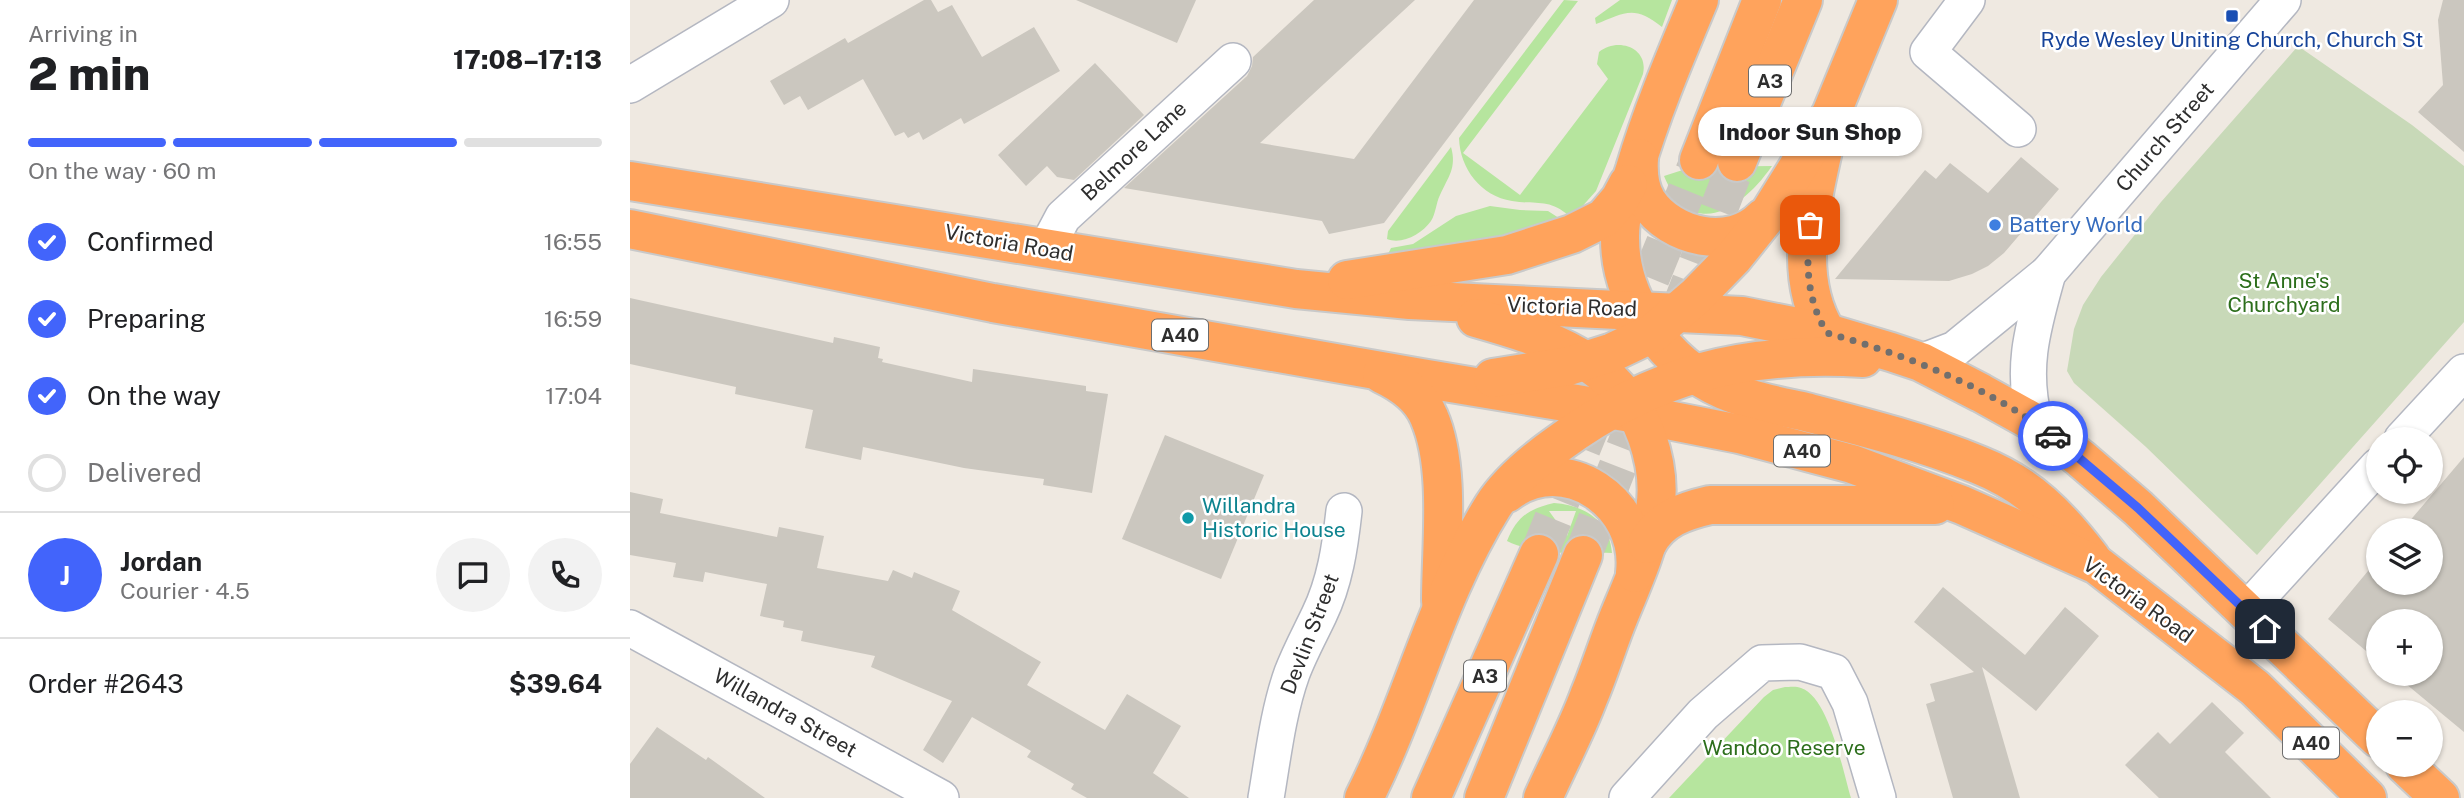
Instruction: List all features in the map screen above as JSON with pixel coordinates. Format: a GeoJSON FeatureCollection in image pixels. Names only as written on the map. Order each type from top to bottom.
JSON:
{"type":"FeatureCollection","features":[{"type":"Feature","properties":{"kind":"highway"},"geometry":{"type":"LineString","coordinates":[[1296,289],[1507,255],[1591,226],[1613,208],[1637,160],[1699,0]]}},
{"type":"Feature","properties":{"kind":"highway","name":"A3"},"geometry":{"type":"LineString","coordinates":[[1699,160],[1762,0]]}},
{"type":"Feature","properties":{"kind":"highway","name":"A3"},"geometry":{"type":"LineString","coordinates":[[1737,162],[1803,0]]}},
{"type":"Feature","properties":{"kind":"highway"},"geometry":{"type":"LineString","coordinates":[[1420,378],[1500,378],[1542,372],[1588,361],[1623,348],[1734,257],[1770,212],[1831,114],[1878,0]]}},
{"type":"Feature","properties":{"kind":"highway"},"geometry":{"type":"LineString","coordinates":[[1827,333],[1814,308],[1808,267],[1812,210],[1831,114]]}},
{"type":"Feature","properties":{"kind":"highway"},"geometry":{"type":"LineString","coordinates":[[1637,160],[1639,181],[1646,200],[1658,214],[1684,231],[1713,237],[1741,234],[1770,212]]}},
{"type":"Feature","properties":{"kind":"highway"},"geometry":{"type":"LineString","coordinates":[[1637,160],[1622,216],[1621,261],[1658,318],[1673,356],[1696,374],[1724,390],[1902,438],[1980,465],[2032,494],[2073,534],[2097,565]]}},
{"type":"Feature","properties":{"kind":"highway","name":"Victoria Road"},"geometry":{"type":"LineString","coordinates":[[630,181],[1296,289],[1658,318],[1754,317],[1827,333],[1921,362],[2035,423],[2138,508],[2366,726]]}},
{"type":"Feature","properties":{"kind":"highway","name":"Victoria Road"},"geometry":{"type":"LineString","coordinates":[[630,229],[993,303],[1420,378],[1625,407],[1852,464],[1962,505],[2097,565],[2255,688],[2367,798]]}},
{"type":"Feature","properties":{"kind":"highway"},"geometry":{"type":"LineString","coordinates":[[1410,300],[1522,332],[1553,343],[1588,361],[1602,371],[1651,448],[1656,468],[1656,507],[1647,544],[1588,699],[1543,798]]}},
{"type":"Feature","properties":{"kind":"highway"},"geometry":{"type":"LineString","coordinates":[[1364,798],[1378,771],[1441,609],[1499,498],[1525,470],[1585,424],[1625,407],[1674,379],[1753,361],[1786,357],[1844,357],[1921,362]]}},
{"type":"Feature","properties":{"kind":"highway"},"geometry":{"type":"LineString","coordinates":[[1367,368],[1394,379],[1414,395],[1429,416],[1436,438],[1442,481],[1441,609]]}},
{"type":"Feature","properties":{"kind":"highway"},"geometry":{"type":"LineString","coordinates":[[1487,518],[1510,491],[1529,482],[1562,479],[1588,485],[1617,507],[1626,523],[1635,555],[1634,579]]}},
{"type":"Feature","properties":{"kind":"highway"},"geometry":{"type":"LineString","coordinates":[[1647,544],[1657,529],[1675,516],[1710,505],[1962,505]]}},
{"type":"Feature","properties":{"kind":"highway","name":"A3"},"geometry":{"type":"LineString","coordinates":[[1431,798],[1539,554]]}},
{"type":"Feature","properties":{"kind":"highway","name":"A3"},"geometry":{"type":"LineString","coordinates":[[1484,798],[1583,555]]}},
{"type":"Feature","properties":{"kind":"highway"},"geometry":{"type":"LineString","coordinates":[[2418,777],[2440,798]]}},
{"type":"Feature","properties":{"kind":"street"},"geometry":{"type":"LineString","coordinates":[[630,85],[771,0]]}},
{"type":"Feature","properties":{"kind":"street"},"geometry":{"type":"LineString","coordinates":[[1967,0],[1928,52],[2018,129]]}},
{"type":"Feature","properties":{"kind":"street","name":"Church Street"},"geometry":{"type":"LineString","coordinates":[[1921,362],[1955,349],[2048,274],[2283,0]]}},
{"type":"Feature","properties":{"kind":"street","name":"Belmore Lane"},"geometry":{"type":"LineString","coordinates":[[1046,249],[1063,217],[1233,61]]}},
{"type":"Feature","properties":{"kind":"street","name":"Church Street"},"geometry":{"type":"LineString","coordinates":[[2035,423],[2027,382],[2027,361],[2048,274]]}},
{"type":"Feature","properties":{"kind":"street"},"geometry":{"type":"LineString","coordinates":[[2413,427],[2464,372]]}},
{"type":"Feature","properties":{"kind":"street"},"geometry":{"type":"LineString","coordinates":[[2246,611],[2366,479]]}},
{"type":"Feature","properties":{"kind":"street","name":"Devlin Street"},"geometry":{"type":"LineString","coordinates":[[1266,798],[1291,675],[1332,581],[1340,547],[1344,511]]}},
{"type":"Feature","properties":{"kind":"street","name":"Willandra Street"},"geometry":{"type":"LineString","coordinates":[[630,628],[941,798]]}},
{"type":"Feature","properties":{"kind":"street"},"geometry":{"type":"LineString","coordinates":[[1628,798],[1703,714],[1762,663],[1800,662],[1834,672],[1850,703],[1878,798]]}},
{"type":"Feature","properties":{"kind":"green space"},"geometry":{"type":"Polygon","coordinates":[[[1564,0],[1578,1],[1463,153],[1520,195],[1608,79],[1597,64],[1599,52],[1614,45],[1630,47],[1641,57],[1643,74],[1596,191],[1579,210],[1569,216],[1549,204],[1512,201],[1482,187],[1463,160],[1459,138],[1564,0]]]}},
{"type":"Feature","properties":{"kind":"green space"},"geometry":{"type":"Polygon","coordinates":[[[1620,0],[1672,0],[1662,27],[1636,13],[1622,14],[1596,24],[1595,18],[1620,0]]]}},
{"type":"Feature","properties":{"kind":"green space","name":"St Anne's Churchyard"},"geometry":{"type":"Polygon","coordinates":[[[2298,46],[2412,125],[2464,166],[2464,322],[2371,427],[2366,427],[2366,432],[2257,555],[2146,447],[2074,383],[2067,371],[2074,329],[2083,305],[2101,277],[2161,202],[2298,46]]]}},
{"type":"Feature","properties":{"kind":"green space"},"geometry":{"type":"Polygon","coordinates":[[[1451,147],[1452,167],[1431,221],[1411,237],[1399,241],[1387,239],[1388,231],[1451,147]]]}},
{"type":"Feature","properties":{"kind":"green space"},"geometry":{"type":"Polygon","coordinates":[[[1772,166],[1760,182],[1732,206],[1703,214],[1688,209],[1675,197],[1664,176],[1692,167],[1772,166]],[[1743,177],[1729,178],[1728,187],[1732,192],[1743,192],[1746,188],[1743,177]]]}},
{"type":"Feature","properties":{"kind":"green space"},"geometry":{"type":"Polygon","coordinates":[[[1490,206],[1548,211],[1562,220],[1482,241],[1388,254],[1391,248],[1413,244],[1456,216],[1490,206]]]}},
{"type":"Feature","properties":{"kind":"green space"},"geometry":{"type":"Polygon","coordinates":[[[1565,504],[1594,517],[1606,532],[1612,553],[1545,552],[1507,541],[1524,515],[1545,505],[1565,504]],[[1549,511],[1567,536],[1576,511],[1549,511]]]}},
{"type":"Feature","properties":{"kind":"green space","name":"Wandoo Reserve"},"geometry":{"type":"Polygon","coordinates":[[[1785,687],[1801,688],[1811,694],[1820,705],[1834,737],[1851,798],[1669,798],[1764,697],[1773,690],[1785,687]]]}},
{"type":"Feature","properties":{"kind":"building"},"geometry":{"type":"Polygon","coordinates":[[[924,0],[931,0],[938,12],[952,5],[982,57],[1034,27],[1060,71],[964,124],[961,118],[923,140],[919,132],[908,138],[904,132],[895,136],[863,79],[808,110],[800,96],[784,105],[770,81],[845,38],[848,43],[924,0]]]}},
{"type":"Feature","properties":{"kind":"building"},"geometry":{"type":"Polygon","coordinates":[[[1076,0],[1196,0],[1177,43],[1076,0]]]}},
{"type":"Feature","properties":{"kind":"building"},"geometry":{"type":"Polygon","coordinates":[[[1314,0],[1415,0],[1260,143],[1354,159],[1474,0],[1552,0],[1384,223],[1329,234],[1322,221],[1124,188],[1247,76],[1253,57],[1314,0]]]}},
{"type":"Feature","properties":{"kind":"building"},"geometry":{"type":"Polygon","coordinates":[[[2443,0],[2464,0],[2464,152],[2418,112],[2443,85],[2438,20],[2443,0]]]}},
{"type":"Feature","properties":{"kind":"building"},"geometry":{"type":"Polygon","coordinates":[[[1095,63],[1144,115],[1074,180],[1057,177],[1047,166],[1026,186],[998,155],[1095,63]]]}},
{"type":"Feature","properties":{"kind":"building"},"geometry":{"type":"Polygon","coordinates":[[[2021,157],[2059,189],[2004,253],[1988,266],[1949,281],[1835,279],[1925,170],[1936,179],[1950,163],[1988,193],[2021,157]]]}},
{"type":"Feature","properties":{"kind":"building"},"geometry":{"type":"Polygon","coordinates":[[[630,298],[833,343],[834,337],[880,347],[878,358],[883,359],[882,362],[972,382],[973,369],[1086,386],[1086,391],[1108,394],[1092,493],[1043,485],[1044,479],[964,468],[863,447],[861,460],[805,448],[813,410],[735,394],[736,387],[630,364],[630,298]]]}},
{"type":"Feature","properties":{"kind":"building","name":"Willandra Historic House"},"geometry":{"type":"Polygon","coordinates":[[[1165,435],[1264,475],[1221,579],[1122,539],[1165,435]]]}},
{"type":"Feature","properties":{"kind":"building"},"geometry":{"type":"Polygon","coordinates":[[[2464,457],[2464,732],[2443,715],[2443,700],[2425,700],[2408,686],[2443,686],[2443,609],[2366,609],[2366,651],[2328,619],[2366,573],[2366,595],[2443,595],[2443,518],[2412,518],[2424,504],[2443,504],[2443,482],[2464,457]]]}},
{"type":"Feature","properties":{"kind":"building"},"geometry":{"type":"Polygon","coordinates":[[[630,492],[663,499],[660,513],[777,537],[779,527],[824,536],[817,568],[888,581],[893,570],[912,578],[914,572],[960,591],[952,610],[1041,662],[1027,685],[1105,730],[1127,694],[1181,726],[1153,773],[1189,798],[1087,798],[1071,789],[1074,784],[1027,757],[1031,751],[972,717],[943,763],[923,750],[952,701],[871,667],[875,656],[801,641],[803,631],[783,627],[784,621],[760,616],[767,584],[705,572],[703,582],[673,577],[676,563],[630,555],[630,492]]]}},
{"type":"Feature","properties":{"kind":"building"},"geometry":{"type":"Polygon","coordinates":[[[1943,587],[2025,655],[2065,607],[2099,636],[2036,711],[1982,667],[2020,798],[1953,798],[1926,704],[1935,701],[1930,684],[1974,672],[1914,622],[1943,587]]]}},
{"type":"Feature","properties":{"kind":"building"},"geometry":{"type":"Polygon","coordinates":[[[2212,702],[2244,733],[2225,752],[2271,798],[2159,798],[2125,765],[2158,732],[2170,744],[2212,702]]]}},
{"type":"Feature","properties":{"kind":"building"},"geometry":{"type":"Polygon","coordinates":[[[657,727],[706,760],[708,757],[765,798],[630,798],[630,764],[657,727]]]}},
{"type":"Feature","properties":{"kind":"tunnel"},"geometry":{"type":"LineString","coordinates":[[1629,331],[1699,160]]}},
{"type":"Feature","properties":{"kind":"tunnel"},"geometry":{"type":"LineString","coordinates":[[1677,317],[1737,162]]}},
{"type":"Feature","properties":{"kind":"tunnel"},"geometry":{"type":"LineString","coordinates":[[1583,555],[1647,392]]}},
{"type":"Feature","properties":{"kind":"tunnel"},"geometry":{"type":"LineString","coordinates":[[1539,554],[1600,403]]}},
{"type":"Feature","properties":{"kind":"way so far"},"geometry":{"type":"LineString","coordinates":[[1810,225],[1808,282],[1814,308],[1827,333],[1921,362],[2035,423],[2053,436]]}},
{"type":"Feature","properties":{"kind":"place","name":"Ryde Wesley Uniting Church, Church St"},"geometry":{"type":"Point","coordinates":[2232,16]}},
{"type":"Feature","properties":{"kind":"place","name":"Indoor Sun Shop"},"geometry":{"type":"Point","coordinates":[1810,225]}},
{"type":"Feature","properties":{"kind":"place","name":"Battery World"},"geometry":{"type":"Point","coordinates":[1995,225]}},
{"type":"Feature","properties":{"kind":"place","name":"Willandra Historic House"},"geometry":{"type":"Point","coordinates":[1188,518]}},
{"type":"Feature","properties":{"kind":"route"},"geometry":{"type":"LineString","coordinates":[[2053,436],[2138,508],[2265,629]]}}]}
